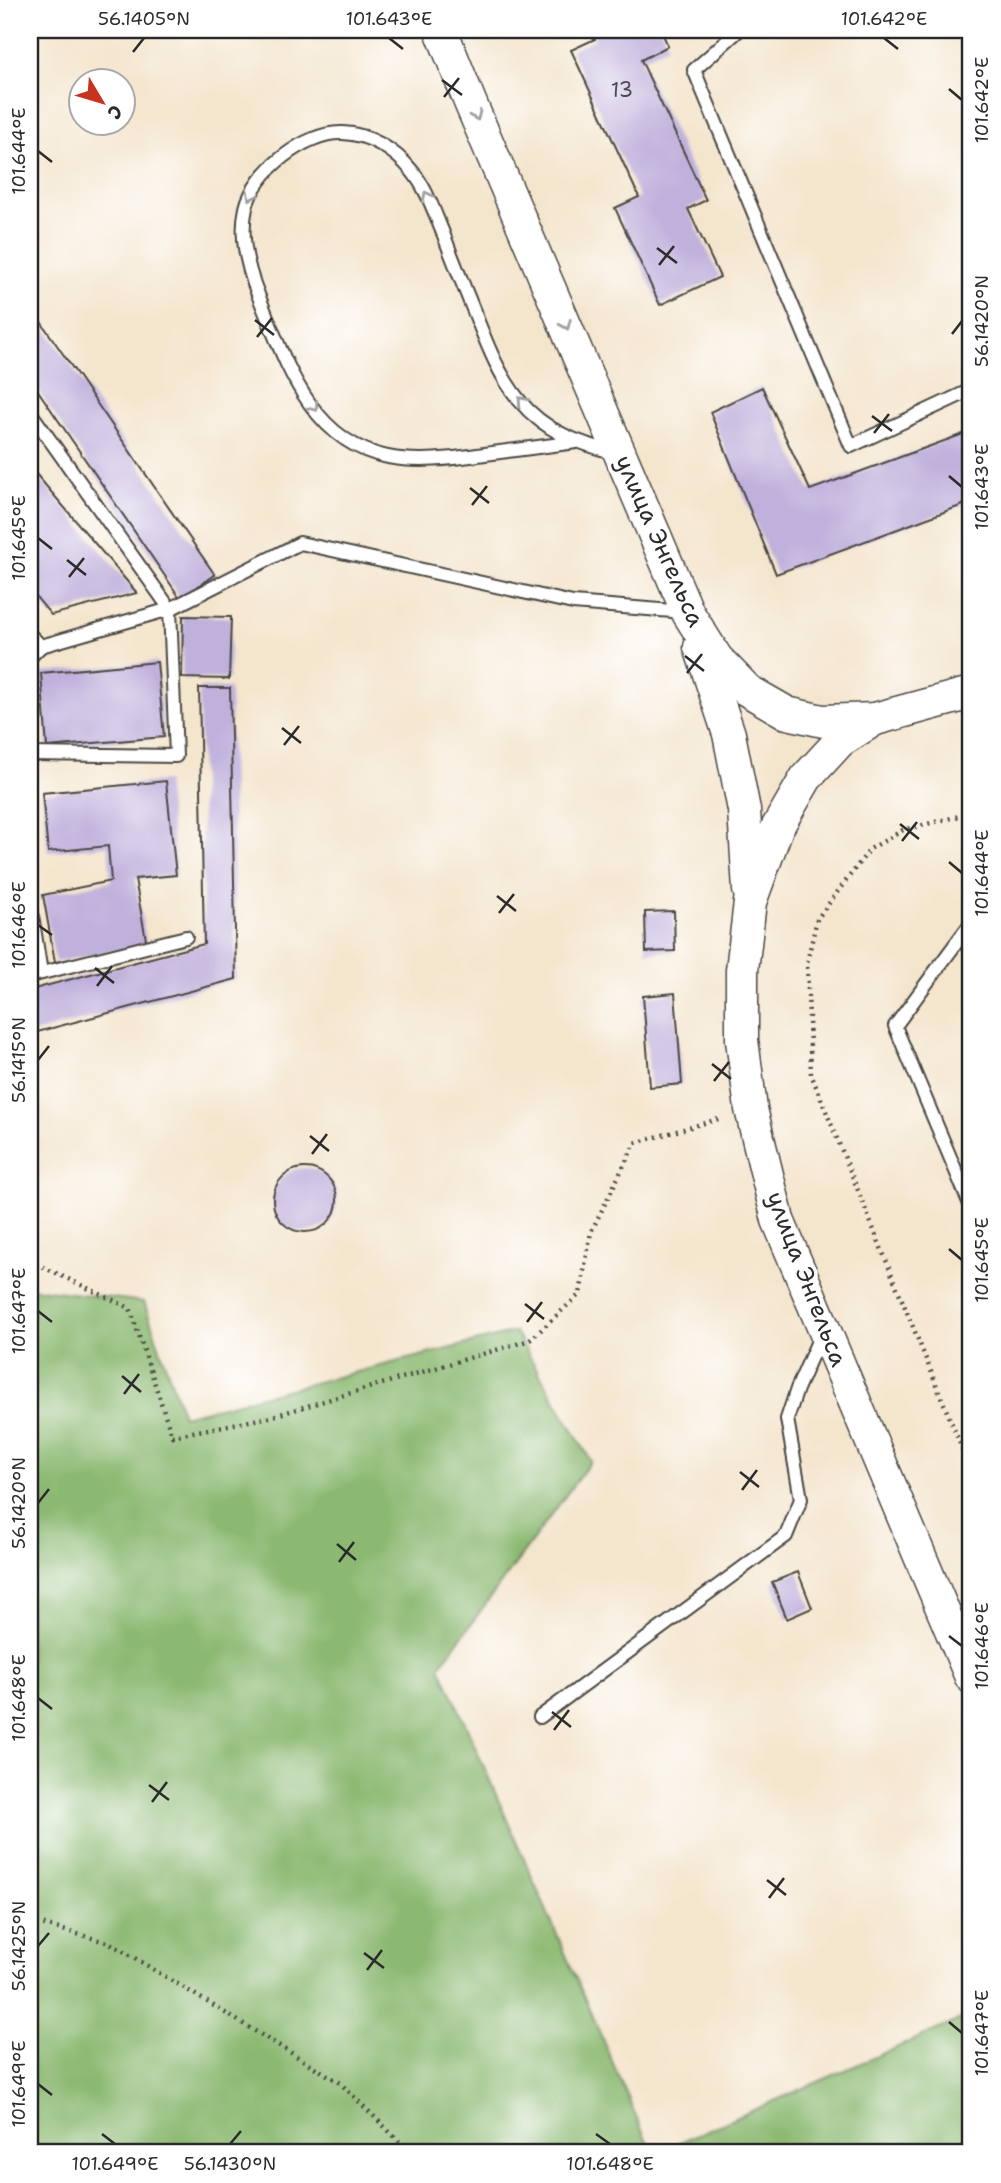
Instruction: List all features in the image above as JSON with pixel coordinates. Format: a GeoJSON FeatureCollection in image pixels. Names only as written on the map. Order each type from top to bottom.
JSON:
{"type":"FeatureCollection","features":[{"type":"Feature","properties":{"kind":"street","name":"улица Энгельса"},"geometry":{"type":"LineString","coordinates":[[441,30],[688,613],[717,659],[747,690],[786,713],[823,721],[874,719]]}},
{"type":"Feature","properties":{"kind":"street"},"geometry":{"type":"LineString","coordinates":[[688,613],[729,734],[744,810],[750,901]]}},
{"type":"Feature","properties":{"kind":"street"},"geometry":{"type":"LineString","coordinates":[[874,719],[971,694]]}},
{"type":"Feature","properties":{"kind":"street","name":"улица Энгельса"},"geometry":{"type":"LineString","coordinates":[[874,719],[840,741],[806,778],[776,828],[750,901],[742,982],[742,1041],[751,1109],[778,1220],[971,1677]]}},
{"type":"Feature","properties":{"kind":"lane"},"geometry":{"type":"LineString","coordinates":[[739,30],[694,69],[851,446],[971,390]]}},
{"type":"Feature","properties":{"kind":"lane"},"geometry":{"type":"LineString","coordinates":[[576,442],[434,461],[397,460],[365,450],[334,431],[310,404],[284,356],[252,279],[243,240],[246,207],[259,180],[280,159],[311,139],[341,133],[370,139],[393,152],[412,171],[429,197],[494,363],[519,400],[544,424],[576,442],[621,454]]}},
{"type":"Feature","properties":{"kind":"lane"},"geometry":{"type":"LineString","coordinates":[[30,412],[170,609],[176,756],[30,754]]}},
{"type":"Feature","properties":{"kind":"lane"},"geometry":{"type":"LineString","coordinates":[[30,657],[41,646],[170,609],[300,543],[573,603],[688,613]]}},
{"type":"Feature","properties":{"kind":"lane"},"geometry":{"type":"LineString","coordinates":[[30,635],[41,646]]}},
{"type":"Feature","properties":{"kind":"lane"},"geometry":{"type":"LineString","coordinates":[[30,902],[35,974],[186,937]]}},
{"type":"Feature","properties":{"kind":"lane"},"geometry":{"type":"LineString","coordinates":[[971,923],[895,1026],[971,1207]]}},
{"type":"Feature","properties":{"kind":"lane"},"geometry":{"type":"LineString","coordinates":[[540,1717],[786,1536],[801,1499],[787,1419],[824,1328]]}},
{"type":"Feature","properties":{"kind":"path"},"geometry":{"type":"LineString","coordinates":[[971,813],[903,830],[870,849],[817,919],[807,962],[811,1074],[971,1471]]}},
{"type":"Feature","properties":{"kind":"path"},"geometry":{"type":"LineString","coordinates":[[30,1261],[130,1308],[172,1436],[270,1417],[530,1340],[580,1294],[591,1232],[635,1143],[751,1109]]}},
{"type":"Feature","properties":{"kind":"path"},"geometry":{"type":"LineString","coordinates":[[30,1921],[110,1943],[339,2082],[399,2141],[425,2153]]}},
{"type":"Feature","properties":{"kind":"green space"},"geometry":{"type":"Polygon","coordinates":[[[30,1288],[144,1302],[183,1416],[515,1332],[591,1461],[440,1666],[652,2153],[30,2153],[30,1288]]]}},
{"type":"Feature","properties":{"kind":"green space"},"geometry":{"type":"Polygon","coordinates":[[[971,2015],[971,2153],[655,2153],[971,2015]]]}},
{"type":"Feature","properties":{"kind":"building"},"geometry":{"type":"Polygon","coordinates":[[[591,30],[661,30],[668,46],[641,60],[706,200],[688,209],[720,277],[660,305],[615,208],[639,197],[571,50],[595,39],[591,30]]]}},
{"type":"Feature","properties":{"kind":"building"},"geometry":{"type":"Polygon","coordinates":[[[30,306],[215,575],[180,598],[30,379],[30,306]]]}},
{"type":"Feature","properties":{"kind":"building"},"geometry":{"type":"Polygon","coordinates":[[[762,387],[810,490],[966,433],[971,438],[971,502],[776,574],[710,412],[762,387]]]}},
{"type":"Feature","properties":{"kind":"building"},"geometry":{"type":"Polygon","coordinates":[[[30,467],[137,593],[51,615],[30,590],[30,467]]]}},
{"type":"Feature","properties":{"kind":"building"},"geometry":{"type":"Polygon","coordinates":[[[183,616],[231,617],[229,679],[182,678],[183,616]]]}},
{"type":"Feature","properties":{"kind":"building"},"geometry":{"type":"Polygon","coordinates":[[[157,662],[164,737],[47,747],[41,673],[157,662]]]}},
{"type":"Feature","properties":{"kind":"building"},"geometry":{"type":"Polygon","coordinates":[[[199,688],[230,688],[236,979],[30,1034],[30,990],[204,944],[199,688]]]}},
{"type":"Feature","properties":{"kind":"building"},"geometry":{"type":"Polygon","coordinates":[[[166,781],[176,875],[135,879],[147,945],[55,962],[43,895],[111,881],[108,846],[48,852],[42,793],[166,781]]]}},
{"type":"Feature","properties":{"kind":"building"},"geometry":{"type":"Polygon","coordinates":[[[674,911],[675,951],[646,952],[645,912],[674,911]]]}},
{"type":"Feature","properties":{"kind":"building"},"geometry":{"type":"Polygon","coordinates":[[[675,993],[682,1084],[650,1087],[643,996],[675,993]]]}},
{"type":"Feature","properties":{"kind":"building"},"geometry":{"type":"Polygon","coordinates":[[[305,1168],[328,1177],[337,1200],[328,1223],[305,1232],[282,1223],[273,1200],[282,1177],[305,1168]]]}},
{"type":"Feature","properties":{"kind":"building"},"geometry":{"type":"Polygon","coordinates":[[[798,1572],[812,1608],[787,1619],[772,1582],[798,1572]]]}}]}
